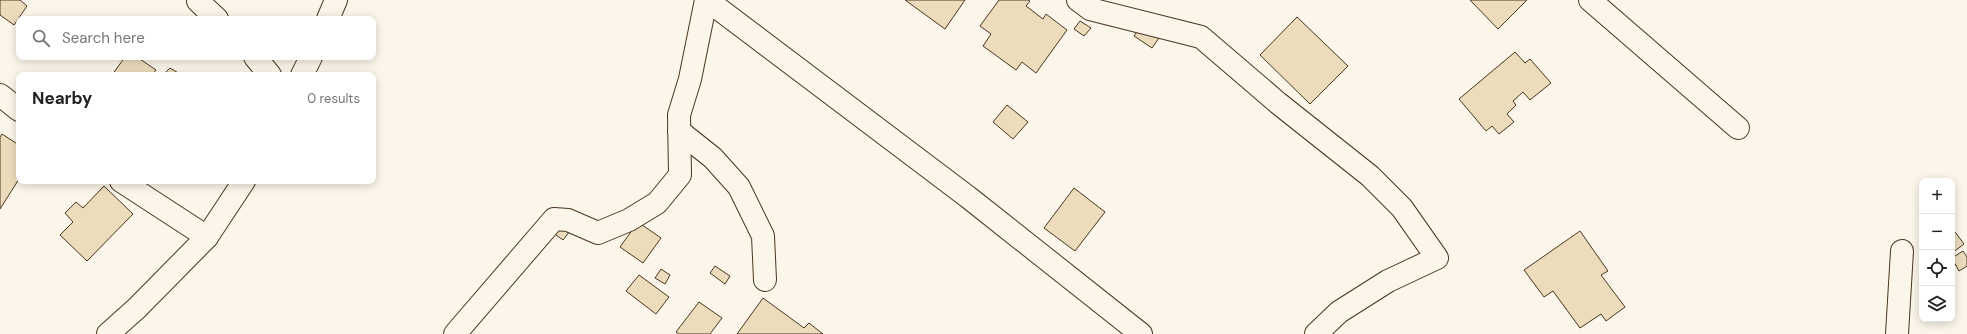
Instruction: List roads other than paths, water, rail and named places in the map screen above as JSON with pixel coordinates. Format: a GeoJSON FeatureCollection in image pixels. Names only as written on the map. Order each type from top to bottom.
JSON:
{"type":"FeatureCollection","features":[{"type":"Feature","properties":{"kind":"street"},"geometry":{"type":"LineString","coordinates":[[329,16],[336,0]]}},
{"type":"Feature","properties":{"kind":"street"},"geometry":{"type":"LineString","coordinates":[[455,334],[554,219],[568,220],[598,233],[629,220],[657,203],[680,175],[679,115],[690,79],[706,0],[968,197],[1141,334]]}},
{"type":"Feature","properties":{"kind":"street"},"geometry":{"type":"LineString","coordinates":[[1078,0],[1090,9],[1201,38],[1278,103],[1370,176],[1402,208],[1437,258],[1388,281],[1339,312],[1316,334]]}},
{"type":"Feature","properties":{"kind":"street"},"geometry":{"type":"LineString","coordinates":[[1590,0],[1738,128]]}},
{"type":"Feature","properties":{"kind":"street"},"geometry":{"type":"LineString","coordinates":[[198,1],[214,16]]}},
{"type":"Feature","properties":{"kind":"street"},"geometry":{"type":"LineString","coordinates":[[258,60],[268,72]]}},
{"type":"Feature","properties":{"kind":"street"},"geometry":{"type":"LineString","coordinates":[[304,72],[310,60]]}},
{"type":"Feature","properties":{"kind":"street"},"geometry":{"type":"LineString","coordinates":[[0,96],[16,108]]}},
{"type":"Feature","properties":{"kind":"street"},"geometry":{"type":"LineString","coordinates":[[679,131],[713,158],[739,187],[763,236],[765,280]]}},
{"type":"Feature","properties":{"kind":"street"},"geometry":{"type":"LineString","coordinates":[[126,184],[206,237]]}},
{"type":"Feature","properties":{"kind":"street"},"geometry":{"type":"LineString","coordinates":[[108,334],[137,308],[206,237],[242,184]]}},
{"type":"Feature","properties":{"kind":"street"},"geometry":{"type":"LineString","coordinates":[[1897,334],[1902,251]]}}]}
